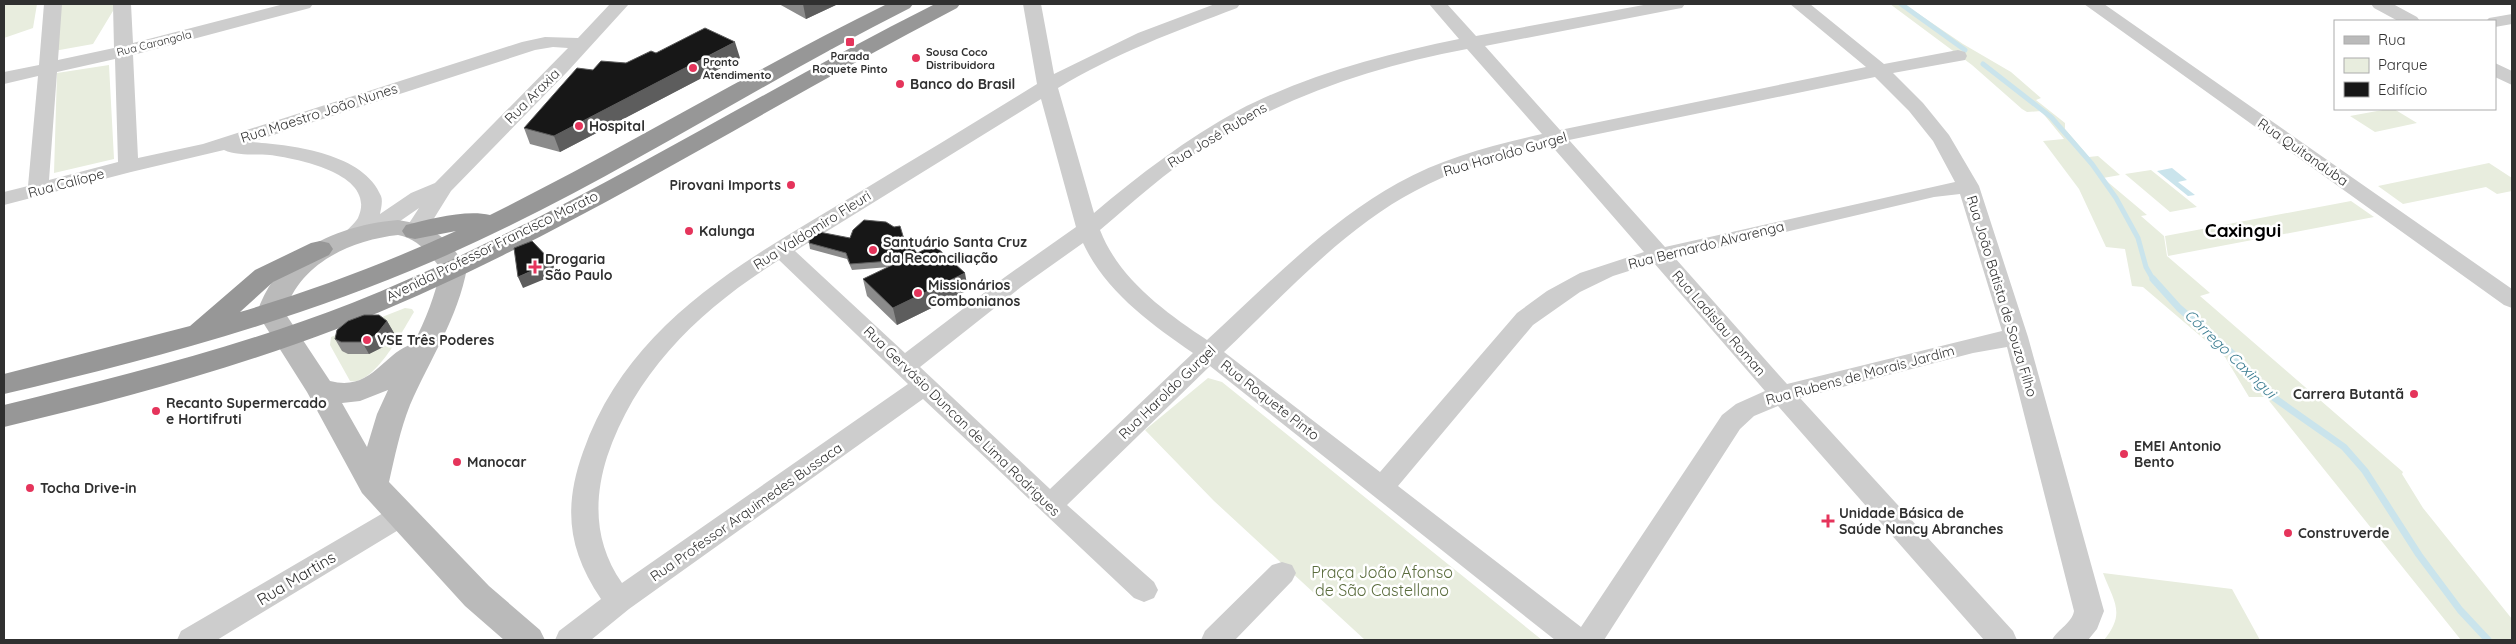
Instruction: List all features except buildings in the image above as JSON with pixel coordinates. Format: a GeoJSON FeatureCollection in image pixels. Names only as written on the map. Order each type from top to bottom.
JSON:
{"type":"FeatureCollection","features":[{"type":"Feature","properties":{"kind":"highway","name":"Avenida Professor Francisco Morato"},"geometry":{"type":"LineString","coordinates":[[4,416],[234,355],[289,338],[410,289],[447,258],[505,218],[836,38],[904,4]]}},
{"type":"Feature","properties":{"kind":"highway","name":"Avenida Professor Francisco Morato"},"geometry":{"type":"LineString","coordinates":[[4,384],[271,313],[336,291],[447,258],[592,198],[822,70],[950,4]]}},
{"type":"Feature","properties":{"kind":"highway"},"geometry":{"type":"LineString","coordinates":[[415,231],[446,224],[505,218]]}},
{"type":"Feature","properties":{"kind":"highway"},"geometry":{"type":"LineString","coordinates":[[197,334],[247,288],[264,276],[320,249]]}},
{"type":"Feature","properties":{"kind":"main road"},"geometry":{"type":"LineString","coordinates":[[374,485],[389,421],[448,296],[447,258],[424,236],[415,231],[401,228],[360,235],[320,249],[295,269],[281,284],[274,295],[271,313],[289,338],[320,389],[374,485],[400,516],[476,596],[528,640]]}},
{"type":"Feature","properties":{"kind":"main road"},"geometry":{"type":"LineString","coordinates":[[320,389],[333,394],[362,392],[386,379],[401,367],[428,339]]}},
{"type":"Feature","properties":{"kind":"street"},"geometry":{"type":"LineString","coordinates":[[38,190],[53,4]]}},
{"type":"Feature","properties":{"kind":"street"},"geometry":{"type":"LineString","coordinates":[[122,4],[128,166]]}},
{"type":"Feature","properties":{"kind":"street","name":"Rua Carangola"},"geometry":{"type":"LineString","coordinates":[[4,78],[125,51],[304,4]]}},
{"type":"Feature","properties":{"kind":"street","name":"Rua Valdomiro Fleuri"},"geometry":{"type":"LineString","coordinates":[[620,601],[601,576],[591,554],[583,519],[586,482],[606,421],[644,360],[662,340],[714,293],[780,250],[1046,86],[1144,37],[1231,4]]}},
{"type":"Feature","properties":{"kind":"street","name":"Rua Ladislau Roman"},"geometry":{"type":"LineString","coordinates":[[1438,4],[2002,640]]}},
{"type":"Feature","properties":{"kind":"street","name":"Rua José Rubens"},"geometry":{"type":"LineString","coordinates":[[903,367],[1013,282],[1088,229],[1156,172],[1196,144],[1270,103],[1382,63],[1472,42],[1676,4]]}},
{"type":"Feature","properties":{"kind":"street","name":"Rua João Batista de Souza Filho"},"geometry":{"type":"LineString","coordinates":[[1799,4],[1880,70],[1916,107],[1942,139],[1968,186],[2016,337],[2089,611],[2089,618],[2080,630],[2067,640]]}},
{"type":"Feature","properties":{"kind":"street","name":"Rua Quitanduba"},"geometry":{"type":"LineString","coordinates":[[2093,4],[2512,300]]}},
{"type":"Feature","properties":{"kind":"street"},"geometry":{"type":"LineString","coordinates":[[2380,4],[2409,20]]}},
{"type":"Feature","properties":{"kind":"street","name":"Rua Roquete Pinto"},"geometry":{"type":"LineString","coordinates":[[1030,6],[1046,86],[1088,229],[1101,257],[1132,292],[1172,328],[1208,352],[1576,640]]}},
{"type":"Feature","properties":{"kind":"street"},"geometry":{"type":"LineString","coordinates":[[535,42],[616,8]]}},
{"type":"Feature","properties":{"kind":"street","name":"Rua Araxia"},"geometry":{"type":"LineString","coordinates":[[415,231],[443,187],[616,8]]}},
{"type":"Feature","properties":{"kind":"street"},"geometry":{"type":"LineString","coordinates":[[2496,22],[2512,19]]}},
{"type":"Feature","properties":{"kind":"street","name":"Rua Maestro João Nunes"},"geometry":{"type":"LineString","coordinates":[[128,166],[208,148],[277,127],[508,53],[535,42],[554,41],[583,44]]}},
{"type":"Feature","properties":{"kind":"street","name":"Rua Maestro João Nunes"},"geometry":{"type":"LineString","coordinates":[[508,53],[540,53],[554,58],[561,67]]}},
{"type":"Feature","properties":{"kind":"street","name":"Rua Haroldo Gurgel"},"geometry":{"type":"LineString","coordinates":[[1050,505],[1208,352],[1324,246],[1385,200],[1408,186],[1457,166],[1556,138],[1880,70],[1958,56]]}},
{"type":"Feature","properties":{"kind":"street"},"geometry":{"type":"LineString","coordinates":[[2496,70],[2512,79]]}},
{"type":"Feature","properties":{"kind":"street"},"geometry":{"type":"LineString","coordinates":[[259,148],[277,127]]}},
{"type":"Feature","properties":{"kind":"street"},"geometry":{"type":"LineString","coordinates":[[208,148],[259,148],[312,157],[337,164],[363,182],[369,195],[371,206],[369,215],[360,235]]}},
{"type":"Feature","properties":{"kind":"street","name":"Rua Calíope"},"geometry":{"type":"LineString","coordinates":[[4,199],[128,166]]}},
{"type":"Feature","properties":{"kind":"street","name":"Rua Bernardo Alvarenga"},"geometry":{"type":"LineString","coordinates":[[1382,487],[1525,319],[1543,303],[1583,280],[1659,255],[1934,191],[1968,186]]}},
{"type":"Feature","properties":{"kind":"street","name":"Rua Araxia"},"geometry":{"type":"LineString","coordinates":[[360,235],[418,198],[443,187]]}},
{"type":"Feature","properties":{"kind":"street","name":"Rua Gervásio Duncan de Lima Rodrigues"},"geometry":{"type":"LineString","coordinates":[[780,250],[1050,505],[1144,590]]}},
{"type":"Feature","properties":{"kind":"street","name":"Rua Rubens de Morais Jardim"},"geometry":{"type":"LineString","coordinates":[[1588,640],[1731,422],[1745,410],[1782,394],[1972,345],[2016,337]]}},
{"type":"Feature","properties":{"kind":"street","name":"Rua Professor Arquimedes Bussaca"},"geometry":{"type":"LineString","coordinates":[[570,640],[620,601],[923,386]]}},
{"type":"Feature","properties":{"kind":"street","name":"Rua Martins"},"geometry":{"type":"LineString","coordinates":[[192,640],[400,516]]}},
{"type":"Feature","properties":{"kind":"street"},"geometry":{"type":"LineString","coordinates":[[1216,640],[1282,573]]}},
{"type":"Feature","properties":{"kind":"green space"},"geometry":{"type":"Polygon","coordinates":[[[4,4],[37,4],[33,28],[4,38],[4,4]]]}},
{"type":"Feature","properties":{"kind":"green space"},"geometry":{"type":"Polygon","coordinates":[[[59,4],[116,4],[116,6],[93,44],[54,51],[59,4]]]}},
{"type":"Feature","properties":{"kind":"green space"},"geometry":{"type":"Polygon","coordinates":[[[1890,4],[1904,4],[1963,44],[2011,72],[2041,98],[2036,100],[2065,123],[2065,129],[2089,157],[2098,156],[2120,175],[2103,178],[2147,215],[2141,216],[2164,236],[2167,256],[2210,293],[2200,296],[2403,472],[2402,474],[2423,508],[2512,619],[2512,640],[2461,640],[2266,397],[2249,397],[2225,357],[2143,287],[2132,286],[2125,249],[2106,247],[2079,189],[2043,141],[2064,139],[2041,111],[2027,112],[2022,109],[1972,65],[1890,4]]]}},
{"type":"Feature","properties":{"kind":"green space"},"geometry":{"type":"Polygon","coordinates":[[[109,65],[114,159],[54,173],[57,73],[109,65]]]}},
{"type":"Feature","properties":{"kind":"green space"},"geometry":{"type":"Polygon","coordinates":[[[2383,110],[2396,110],[2417,123],[2375,132],[2350,116],[2383,110]]]}},
{"type":"Feature","properties":{"kind":"green space"},"geometry":{"type":"Polygon","coordinates":[[[2489,163],[2512,178],[2512,191],[2497,194],[2486,187],[2403,204],[2378,186],[2489,163]]]}},
{"type":"Feature","properties":{"kind":"green space"},"geometry":{"type":"Polygon","coordinates":[[[2151,170],[2197,207],[2170,212],[2125,174],[2151,170]]]}},
{"type":"Feature","properties":{"kind":"green space"},"geometry":{"type":"Polygon","coordinates":[[[2351,201],[2374,217],[2168,256],[2165,236],[2351,201]]]}},
{"type":"Feature","properties":{"kind":"green space"},"geometry":{"type":"Polygon","coordinates":[[[405,308],[412,309],[414,312],[387,355],[369,375],[359,380],[350,381],[330,345],[331,337],[405,308]]]}},
{"type":"Feature","properties":{"kind":"green space","name":"Praça João Afonso de São Castellano"},"geometry":{"type":"Polygon","coordinates":[[[1208,378],[1222,382],[1542,640],[1365,640],[1214,501],[1145,430],[1208,378]]]}},
{"type":"Feature","properties":{"kind":"green space"},"geometry":{"type":"Polygon","coordinates":[[[2103,573],[2232,589],[2260,640],[2104,640],[2115,622],[2116,607],[2103,573]]]}},
{"type":"Feature","properties":{"kind":"water"},"geometry":{"type":"Polygon","coordinates":[[[2172,168],[2187,180],[2178,182],[2195,195],[2188,196],[2157,171],[2172,168]]]}},
{"type":"Feature","properties":{"kind":"waterway","name":"Córrego Caxingui"},"geometry":{"type":"LineString","coordinates":[[1901,4],[1965,50]]}},
{"type":"Feature","properties":{"kind":"waterway","name":"Córrego Caxingui"},"geometry":{"type":"LineString","coordinates":[[1983,64],[2051,117],[2092,164],[2116,198],[2138,238],[2146,267],[2154,281]]}},
{"type":"Feature","properties":{"kind":"waterway","name":"Córrego Caxingui"},"geometry":{"type":"LineString","coordinates":[[2153,279],[2179,308],[2235,356],[2263,390],[2344,447],[2365,471],[2419,555],[2460,610],[2488,640]]}},
{"type":"Feature","properties":{"kind":"place","name":"Parada Roquete Pinto"},"geometry":{"type":"Point","coordinates":[850,42]}},
{"type":"Feature","properties":{"kind":"place","name":"Sousa Coco Distribuidora"},"geometry":{"type":"Point","coordinates":[916,58]}},
{"type":"Feature","properties":{"kind":"place","name":"Pronto Atendimento"},"geometry":{"type":"Point","coordinates":[693,68]}},
{"type":"Feature","properties":{"kind":"place","name":"Banco do Brasil"},"geometry":{"type":"Point","coordinates":[900,84]}},
{"type":"Feature","properties":{"kind":"place","name":"Hospital"},"geometry":{"type":"Point","coordinates":[579,126]}},
{"type":"Feature","properties":{"kind":"place","name":"Pirovani Imports"},"geometry":{"type":"Point","coordinates":[791,185]}},
{"type":"Feature","properties":{"kind":"place","name":"Kalunga"},"geometry":{"type":"Point","coordinates":[689,231]}},
{"type":"Feature","properties":{"kind":"place","name":"Santuário Santa Cruz da Reconciliação"},"geometry":{"type":"Point","coordinates":[873,250]}},
{"type":"Feature","properties":{"kind":"place","name":"Drogaria São Paulo"},"geometry":{"type":"Point","coordinates":[535,267]}},
{"type":"Feature","properties":{"kind":"place","name":"Missionários Combonianos"},"geometry":{"type":"Point","coordinates":[918,293]}},
{"type":"Feature","properties":{"kind":"place","name":"VSE Três Poderes"},"geometry":{"type":"Point","coordinates":[367,340]}},
{"type":"Feature","properties":{"kind":"place","name":"Carrera Butantã"},"geometry":{"type":"Point","coordinates":[2414,394]}},
{"type":"Feature","properties":{"kind":"place","name":"Recanto Supermercado e Hortifruti"},"geometry":{"type":"Point","coordinates":[156,411]}},
{"type":"Feature","properties":{"kind":"place","name":"EMEI Antonio Bento"},"geometry":{"type":"Point","coordinates":[2124,454]}},
{"type":"Feature","properties":{"kind":"place","name":"Manocar"},"geometry":{"type":"Point","coordinates":[457,462]}},
{"type":"Feature","properties":{"kind":"place","name":"Tocha Drive-in"},"geometry":{"type":"Point","coordinates":[30,488]}},
{"type":"Feature","properties":{"kind":"place","name":"Unidade Básica de Saúde Nancy Abranches"},"geometry":{"type":"Point","coordinates":[1828,521]}},
{"type":"Feature","properties":{"kind":"place","name":"Construverde"},"geometry":{"type":"Point","coordinates":[2288,533]}},
{"type":"Feature","properties":{"kind":"district","name":"Caxingui"},"geometry":{"type":"Point","coordinates":[2243,230]}}]}
